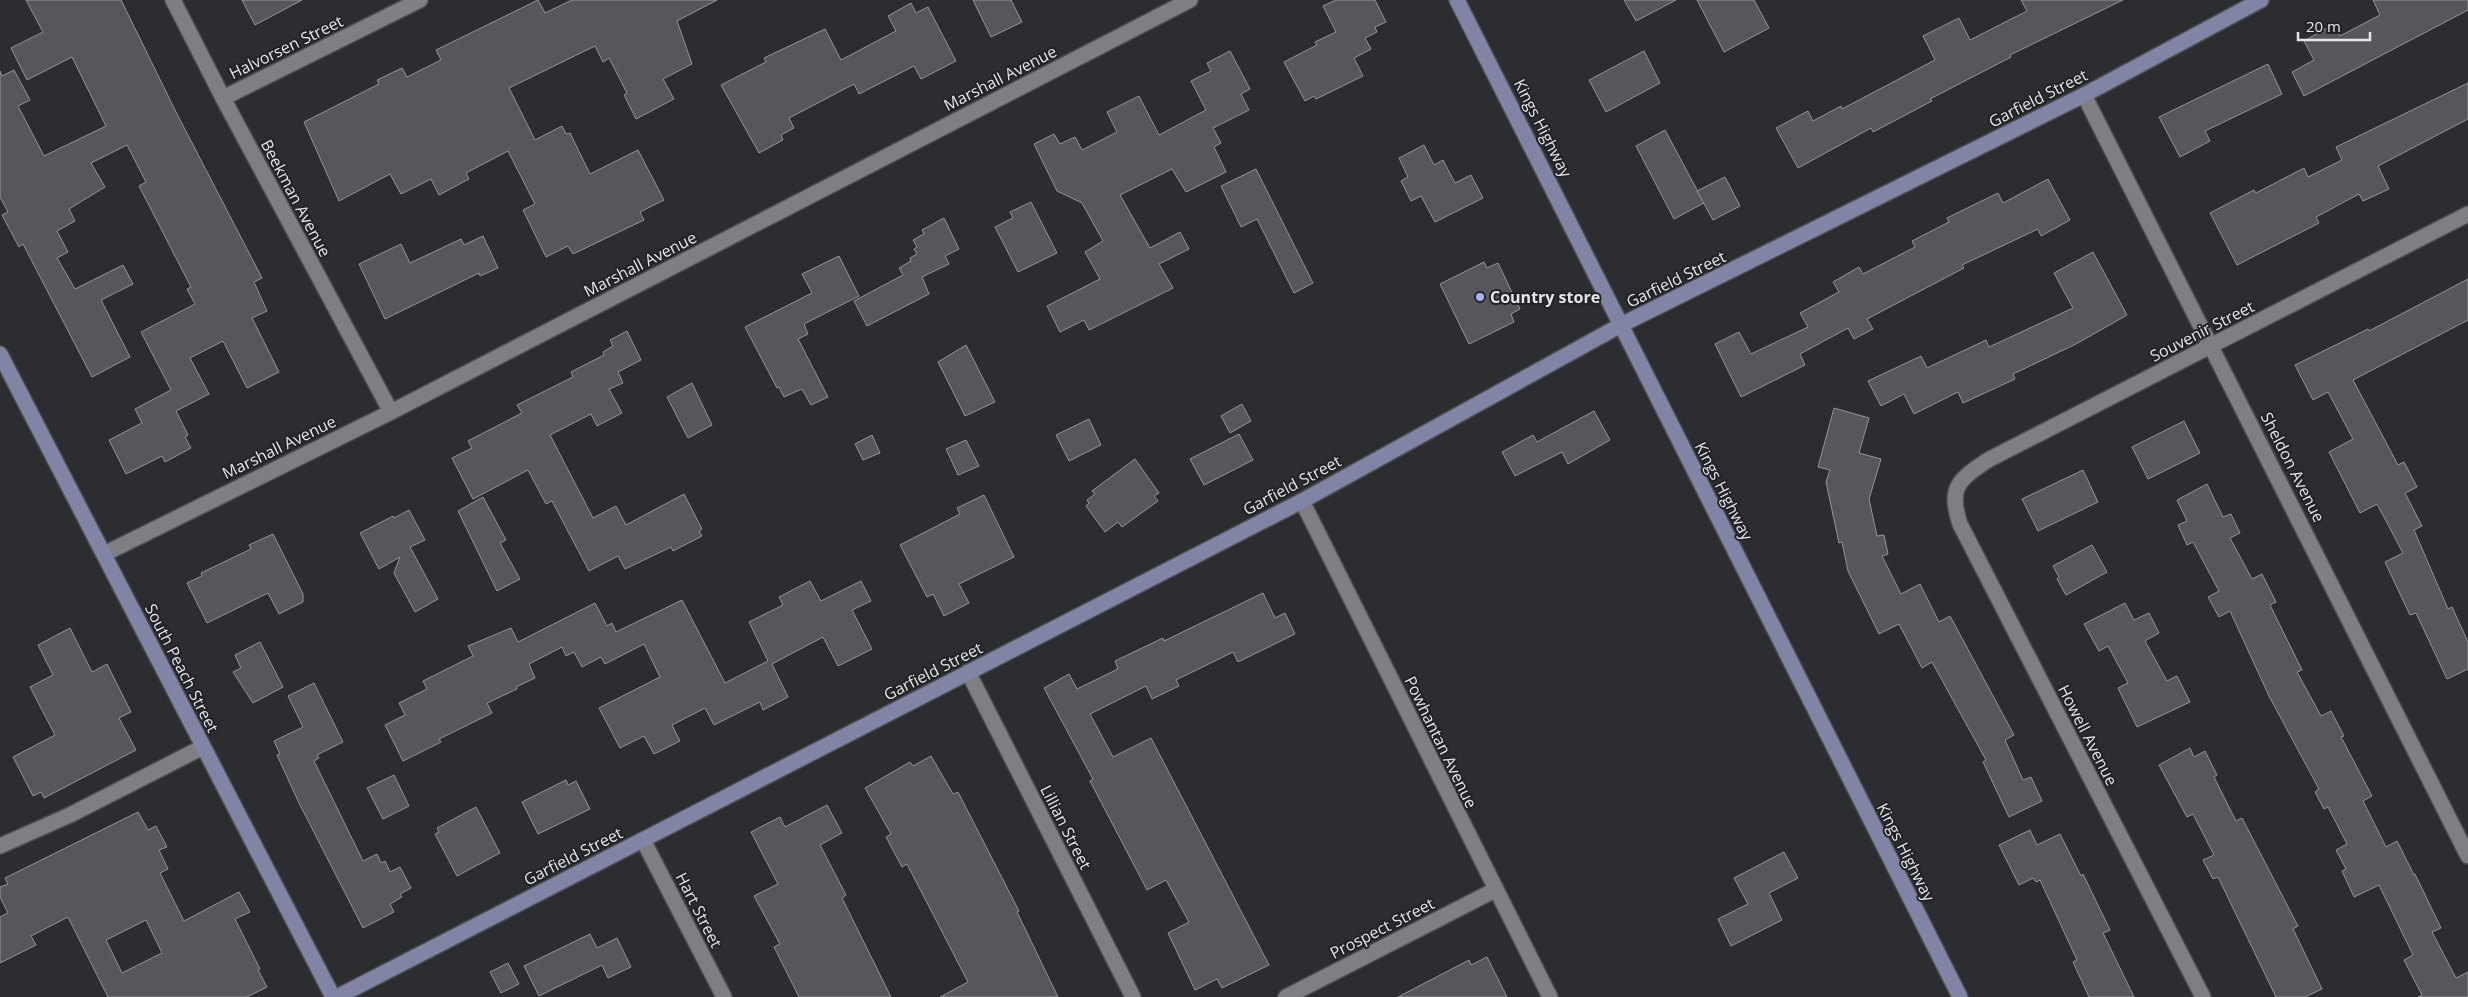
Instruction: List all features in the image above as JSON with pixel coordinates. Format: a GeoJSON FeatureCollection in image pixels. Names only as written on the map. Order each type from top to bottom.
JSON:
{"type":"FeatureCollection","features":[{"type":"Feature","properties":{"kind":"main road","name":"Kings Highway"},"geometry":{"type":"LineString","coordinates":[[1458,0],[1960,997]]}},
{"type":"Feature","properties":{"kind":"main road","name":"Garfield Street"},"geometry":{"type":"LineString","coordinates":[[337,997],[1302,501],[1621,326],[2084,94],[2262,0]]}},
{"type":"Feature","properties":{"kind":"main road","name":"South Peach Street"},"geometry":{"type":"LineString","coordinates":[[0,354],[333,997]]}},
{"type":"Feature","properties":{"kind":"street","name":"Beekman Avenue"},"geometry":{"type":"LineString","coordinates":[[173,0],[223,98],[391,412]]}},
{"type":"Feature","properties":{"kind":"street","name":"Halvorsen Street"},"geometry":{"type":"LineString","coordinates":[[223,98],[420,0]]}},
{"type":"Feature","properties":{"kind":"street","name":"Marshall Avenue"},"geometry":{"type":"LineString","coordinates":[[104,554],[391,412],[1190,0]]}},
{"type":"Feature","properties":{"kind":"street","name":"Sheldon Avenue"},"geometry":{"type":"LineString","coordinates":[[2084,94],[2468,856]]}},
{"type":"Feature","properties":{"kind":"street","name":"Souvenir Street"},"geometry":{"type":"LineString","coordinates":[[1958,487],[1969,473],[1988,460],[2468,214]]}},
{"type":"Feature","properties":{"kind":"street","name":"Howell Avenue"},"geometry":{"type":"LineString","coordinates":[[1958,487],[1953,503],[1960,524],[2203,997]]}},
{"type":"Feature","properties":{"kind":"street","name":"Powhantan Avenue"},"geometry":{"type":"LineString","coordinates":[[1302,501],[1550,997]]}},
{"type":"Feature","properties":{"kind":"street","name":"Lillian Street"},"geometry":{"type":"LineString","coordinates":[[968,672],[1133,997]]}},
{"type":"Feature","properties":{"kind":"street"},"geometry":{"type":"LineString","coordinates":[[0,846],[70,815],[203,747]]}},
{"type":"Feature","properties":{"kind":"street","name":"Hart Street"},"geometry":{"type":"LineString","coordinates":[[643,840],[724,997]]}},
{"type":"Feature","properties":{"kind":"street","name":"Prospect Street"},"geometry":{"type":"LineString","coordinates":[[1286,997],[1495,890]]}},
{"type":"Feature","properties":{"kind":"building"},"geometry":{"type":"Polygon","coordinates":[[[26,0],[121,0],[176,112],[262,278],[254,282],[267,311],[252,318],[279,372],[247,388],[223,341],[190,358],[209,394],[176,411],[188,435],[185,437],[191,448],[165,462],[162,456],[126,474],[109,440],[142,423],[135,409],[171,390],[141,332],[195,304],[187,289],[191,287],[139,186],[146,182],[127,145],[91,163],[105,187],[69,209],[75,221],[57,231],[68,252],[57,258],[75,289],[123,265],[133,284],[101,300],[130,357],[92,377],[23,244],[19,247],[2,215],[8,212],[0,197],[0,71],[2,76],[14,70],[30,100],[18,106],[44,156],[106,126],[72,57],[27,80],[11,48],[43,32],[26,0]]]}},
{"type":"Feature","properties":{"kind":"building"},"geometry":{"type":"Polygon","coordinates":[[[242,0],[302,0],[255,25],[242,0]]]}},
{"type":"Feature","properties":{"kind":"building"},"geometry":{"type":"Polygon","coordinates":[[[538,0],[545,13],[572,0],[717,0],[677,21],[692,64],[663,79],[674,99],[636,119],[624,95],[627,93],[609,58],[603,62],[595,46],[509,88],[535,140],[562,126],[566,134],[570,133],[590,174],[638,150],[664,200],[640,212],[644,220],[573,254],[568,246],[546,257],[523,210],[535,204],[508,151],[466,173],[469,179],[439,195],[431,179],[401,194],[390,174],[339,201],[304,122],[379,84],[377,80],[402,68],[407,77],[441,60],[436,50],[538,0]]]}},
{"type":"Feature","properties":{"kind":"building"},"geometry":{"type":"Polygon","coordinates":[[[973,0],[1011,0],[1022,22],[991,37],[973,0]]]}},
{"type":"Feature","properties":{"kind":"building"},"geometry":{"type":"Polygon","coordinates":[[[1336,0],[1375,0],[1386,22],[1375,27],[1377,32],[1365,38],[1371,49],[1354,58],[1363,76],[1316,99],[1314,96],[1305,101],[1284,62],[1317,45],[1315,42],[1336,32],[1323,6],[1336,0]]]}},
{"type":"Feature","properties":{"kind":"building"},"geometry":{"type":"Polygon","coordinates":[[[1624,0],[1676,0],[1636,21],[1624,0]]]}},
{"type":"Feature","properties":{"kind":"building"},"geometry":{"type":"Polygon","coordinates":[[[1697,0],[1754,0],[1769,28],[1724,52],[1697,0]]]}},
{"type":"Feature","properties":{"kind":"building"},"geometry":{"type":"Polygon","coordinates":[[[2021,0],[2123,0],[2010,55],[2011,57],[1930,99],[1932,101],[1873,132],[1871,128],[1798,168],[1776,128],[1808,111],[1813,121],[1841,106],[1842,109],[1935,60],[1923,36],[1959,18],[1970,40],[2027,11],[2021,0]]]}},
{"type":"Feature","properties":{"kind":"building"},"geometry":{"type":"Polygon","coordinates":[[[2373,0],[2468,0],[2468,10],[2304,96],[2292,72],[2314,60],[2304,41],[2334,24],[2340,36],[2380,15],[2373,0]]]}},
{"type":"Feature","properties":{"kind":"building"},"geometry":{"type":"Polygon","coordinates":[[[911,3],[916,13],[928,7],[956,61],[921,79],[914,66],[859,94],[854,84],[789,118],[794,128],[781,135],[783,140],[759,153],[721,85],[766,62],[764,58],[825,29],[841,60],[896,31],[888,16],[911,3]]]}},
{"type":"Feature","properties":{"kind":"building"},"geometry":{"type":"Polygon","coordinates":[[[1230,51],[1250,89],[1241,94],[1249,110],[1213,128],[1221,143],[1214,147],[1226,172],[1186,192],[1172,169],[1120,195],[1150,248],[1180,232],[1189,249],[1159,264],[1173,288],[1089,330],[1084,320],[1060,332],[1047,306],[1100,279],[1085,252],[1103,241],[1082,203],[1057,191],[1034,144],[1054,134],[1060,144],[1075,137],[1082,150],[1117,132],[1107,112],[1139,96],[1159,135],[1206,110],[1191,81],[1211,71],[1207,63],[1230,51]]]}},
{"type":"Feature","properties":{"kind":"building"},"geometry":{"type":"Polygon","coordinates":[[[1644,51],[1660,83],[1606,112],[1589,80],[1644,51]]]}},
{"type":"Feature","properties":{"kind":"building"},"geometry":{"type":"Polygon","coordinates":[[[2268,64],[2282,94],[2205,131],[2210,141],[2180,157],[2159,117],[2268,64]]]}},
{"type":"Feature","properties":{"kind":"building"},"geometry":{"type":"Polygon","coordinates":[[[2468,83],[2468,119],[2378,166],[2389,189],[2363,201],[2359,194],[2316,217],[2319,223],[2237,265],[2210,213],[2254,190],[2256,193],[2304,168],[2308,177],[2342,160],[2336,147],[2468,83]]]}},
{"type":"Feature","properties":{"kind":"building"},"geometry":{"type":"Polygon","coordinates":[[[1665,130],[1704,203],[1674,219],[1636,146],[1665,130]]]}},
{"type":"Feature","properties":{"kind":"building"},"geometry":{"type":"Polygon","coordinates":[[[1424,145],[1434,165],[1443,160],[1455,183],[1471,175],[1483,198],[1435,222],[1421,196],[1411,201],[1401,181],[1408,177],[1399,158],[1424,145]]]}},
{"type":"Feature","properties":{"kind":"building"},"geometry":{"type":"Polygon","coordinates":[[[1256,169],[1313,283],[1294,293],[1257,219],[1241,227],[1221,186],[1256,169]]]}},
{"type":"Feature","properties":{"kind":"building"},"geometry":{"type":"Polygon","coordinates":[[[1725,177],[1740,206],[1713,220],[1697,191],[1725,177]]]}},
{"type":"Feature","properties":{"kind":"building"},"geometry":{"type":"Polygon","coordinates":[[[2048,179],[2070,220],[2041,236],[2038,229],[1962,265],[1964,268],[1867,319],[1873,329],[1854,339],[1848,328],[1800,354],[1805,365],[1741,397],[1715,344],[1739,332],[1751,354],[1808,327],[1800,313],[1839,292],[1833,282],[1859,267],[1863,274],[1915,247],[1912,241],[1949,222],[1947,218],[1998,193],[2003,203],[2048,179]]]}},
{"type":"Feature","properties":{"kind":"building"},"geometry":{"type":"Polygon","coordinates":[[[1031,202],[1057,253],[1018,272],[995,227],[1013,218],[1010,212],[1031,202]]]}},
{"type":"Feature","properties":{"kind":"building"},"geometry":{"type":"Polygon","coordinates":[[[944,218],[959,249],[945,256],[949,264],[922,277],[929,294],[867,326],[854,301],[903,275],[899,268],[911,261],[910,258],[917,254],[914,249],[917,247],[913,240],[924,234],[922,230],[944,218]]]}},
{"type":"Feature","properties":{"kind":"building"},"geometry":{"type":"Polygon","coordinates":[[[483,236],[498,268],[480,276],[479,273],[385,319],[359,264],[401,244],[410,263],[461,239],[464,245],[483,236]]]}},
{"type":"Feature","properties":{"kind":"building"},"geometry":{"type":"Polygon","coordinates":[[[2093,252],[2127,315],[2076,344],[2013,374],[2015,379],[1963,403],[1958,392],[1914,414],[1904,394],[1881,406],[1868,381],[1921,356],[1927,368],[1986,340],[1989,347],[2073,308],[2054,273],[2093,252]]]}},
{"type":"Feature","properties":{"kind":"building"},"geometry":{"type":"Polygon","coordinates":[[[839,256],[859,296],[804,324],[808,334],[798,339],[828,397],[811,405],[802,389],[784,397],[779,387],[777,388],[745,327],[812,293],[802,274],[839,256]]]}},
{"type":"Feature","properties":{"kind":"building","name":"Country store"},"geometry":{"type":"Polygon","coordinates":[[[1484,262],[1487,268],[1498,263],[1520,309],[1511,314],[1514,322],[1469,344],[1440,284],[1484,262]]]}},
{"type":"Feature","properties":{"kind":"building"},"geometry":{"type":"Polygon","coordinates":[[[2468,279],[2468,320],[2353,380],[2398,465],[2404,462],[2417,487],[2405,493],[2422,526],[2414,530],[2448,609],[2452,607],[2468,642],[2468,669],[2447,679],[2416,613],[2410,615],[2385,562],[2403,553],[2377,504],[2360,513],[2329,452],[2353,439],[2328,392],[2313,400],[2295,365],[2368,329],[2369,331],[2468,279]]]}},
{"type":"Feature","properties":{"kind":"building"},"geometry":{"type":"Polygon","coordinates":[[[627,331],[641,360],[618,372],[623,383],[609,389],[622,413],[597,426],[591,414],[550,435],[593,518],[616,506],[626,525],[684,494],[702,529],[699,531],[702,536],[673,551],[671,547],[625,569],[618,556],[589,571],[552,501],[546,504],[528,470],[473,499],[452,458],[472,448],[468,441],[522,413],[517,405],[573,377],[571,372],[604,355],[603,352],[613,346],[610,340],[627,331]]]}},
{"type":"Feature","properties":{"kind":"building"},"geometry":{"type":"Polygon","coordinates":[[[966,345],[995,402],[965,416],[938,362],[966,345]]]}},
{"type":"Feature","properties":{"kind":"building"},"geometry":{"type":"Polygon","coordinates":[[[692,383],[712,425],[688,438],[667,397],[692,383]]]}},
{"type":"Feature","properties":{"kind":"building"},"geometry":{"type":"Polygon","coordinates":[[[1242,404],[1251,421],[1230,433],[1221,416],[1242,404]]]}},
{"type":"Feature","properties":{"kind":"building"},"geometry":{"type":"Polygon","coordinates":[[[1834,408],[1869,418],[1859,453],[1881,459],[1869,499],[1877,536],[1884,535],[1888,554],[1882,556],[1901,594],[1920,584],[1939,622],[1950,616],[2014,735],[2005,740],[2023,780],[2031,777],[2042,801],[2009,817],[1983,762],[1986,760],[1932,662],[1922,668],[1899,624],[1879,634],[1848,571],[1842,542],[1839,543],[1826,482],[1830,470],[1818,467],[1834,408]]]}},
{"type":"Feature","properties":{"kind":"building"},"geometry":{"type":"Polygon","coordinates":[[[1594,411],[1610,440],[1568,464],[1562,452],[1515,476],[1502,452],[1533,435],[1537,442],[1594,411]]]}},
{"type":"Feature","properties":{"kind":"building"},"geometry":{"type":"Polygon","coordinates":[[[1089,419],[1101,445],[1069,461],[1056,435],[1089,419]]]}},
{"type":"Feature","properties":{"kind":"building"},"geometry":{"type":"Polygon","coordinates":[[[2184,421],[2200,453],[2148,479],[2132,447],[2184,421]]]}},
{"type":"Feature","properties":{"kind":"building"},"geometry":{"type":"Polygon","coordinates":[[[1239,434],[1253,460],[1204,485],[1190,459],[1239,434]]]}},
{"type":"Feature","properties":{"kind":"building"},"geometry":{"type":"Polygon","coordinates":[[[872,435],[880,453],[863,460],[855,444],[872,435]]]}},
{"type":"Feature","properties":{"kind":"building"},"geometry":{"type":"Polygon","coordinates":[[[966,440],[979,466],[958,475],[946,449],[966,440]]]}},
{"type":"Feature","properties":{"kind":"building"},"geometry":{"type":"Polygon","coordinates":[[[1135,459],[1159,493],[1154,496],[1158,501],[1122,527],[1118,522],[1105,532],[1086,506],[1089,503],[1087,500],[1095,494],[1092,491],[1135,459]]]}},
{"type":"Feature","properties":{"kind":"building"},"geometry":{"type":"Polygon","coordinates":[[[2083,470],[2098,502],[2038,531],[2022,499],[2083,470]]]}},
{"type":"Feature","properties":{"kind":"building"},"geometry":{"type":"Polygon","coordinates":[[[2207,484],[2223,517],[2231,514],[2240,533],[2230,538],[2252,579],[2262,574],[2276,602],[2270,605],[2302,670],[2297,672],[2321,716],[2331,711],[2344,736],[2341,737],[2372,796],[2363,801],[2386,847],[2397,841],[2415,874],[2441,928],[2432,932],[2456,978],[2468,972],[2468,997],[2418,997],[2422,995],[2404,960],[2413,955],[2379,885],[2354,897],[2342,871],[2346,869],[2336,850],[2347,844],[2328,807],[2324,809],[2315,792],[2319,789],[2269,696],[2230,611],[2219,617],[2208,597],[2219,591],[2193,542],[2187,545],[2178,525],[2187,521],[2177,500],[2207,484]]]}},
{"type":"Feature","properties":{"kind":"building"},"geometry":{"type":"Polygon","coordinates":[[[984,495],[1014,557],[959,584],[969,603],[944,616],[933,594],[927,597],[900,545],[960,514],[957,508],[984,495]]]}},
{"type":"Feature","properties":{"kind":"building"},"geometry":{"type":"Polygon","coordinates":[[[483,497],[506,540],[500,543],[520,579],[497,591],[458,511],[483,497]]]}},
{"type":"Feature","properties":{"kind":"building"},"geometry":{"type":"Polygon","coordinates":[[[409,510],[425,540],[410,547],[438,599],[415,612],[394,573],[400,557],[379,569],[360,533],[409,510]]]}},
{"type":"Feature","properties":{"kind":"building"},"geometry":{"type":"Polygon","coordinates":[[[273,534],[303,594],[303,602],[279,614],[268,593],[207,623],[187,583],[202,576],[201,573],[251,549],[249,545],[273,534]]]}},
{"type":"Feature","properties":{"kind":"building"},"geometry":{"type":"Polygon","coordinates":[[[2092,545],[2107,572],[2066,595],[2057,579],[2059,577],[2053,566],[2092,545]]]}},
{"type":"Feature","properties":{"kind":"building"},"geometry":{"type":"Polygon","coordinates":[[[810,581],[821,601],[861,581],[871,601],[852,610],[872,649],[838,666],[823,637],[772,664],[788,697],[763,710],[760,702],[714,725],[705,708],[672,725],[680,741],[654,754],[644,736],[620,748],[599,708],[660,677],[644,644],[605,664],[601,657],[582,667],[574,652],[566,656],[562,647],[529,664],[535,678],[487,703],[492,713],[439,739],[441,742],[403,761],[385,725],[405,715],[399,703],[427,689],[423,681],[473,656],[468,646],[511,628],[518,642],[595,603],[607,626],[612,623],[616,632],[682,600],[725,683],[768,661],[749,622],[783,605],[779,597],[810,581]]]}},
{"type":"Feature","properties":{"kind":"building"},"geometry":{"type":"Polygon","coordinates":[[[1263,593],[1275,618],[1285,613],[1295,634],[1238,662],[1233,652],[1176,680],[1179,686],[1152,699],[1146,686],[1090,714],[1113,757],[1151,738],[1269,965],[1222,988],[1217,979],[1195,990],[1168,933],[1189,922],[1166,880],[1147,890],[1090,781],[1093,779],[1044,688],[1069,674],[1077,689],[1118,669],[1115,661],[1163,638],[1164,641],[1263,593]]]}},
{"type":"Feature","properties":{"kind":"building"},"geometry":{"type":"Polygon","coordinates":[[[2125,603],[2134,620],[2149,613],[2159,633],[2145,641],[2167,681],[2177,676],[2190,702],[2137,727],[2118,688],[2128,683],[2108,646],[2099,651],[2084,624],[2125,603]]]}},
{"type":"Feature","properties":{"kind":"building"},"geometry":{"type":"Polygon","coordinates":[[[70,628],[92,672],[107,664],[131,712],[119,718],[136,750],[44,798],[41,792],[33,796],[13,757],[55,735],[30,687],[53,675],[38,645],[70,628]]]}},
{"type":"Feature","properties":{"kind":"building"},"geometry":{"type":"Polygon","coordinates":[[[260,642],[283,687],[253,703],[233,672],[241,668],[235,655],[260,642]]]}},
{"type":"Feature","properties":{"kind":"building"},"geometry":{"type":"Polygon","coordinates":[[[314,683],[343,742],[317,755],[319,758],[314,761],[363,861],[377,854],[381,863],[385,861],[390,872],[400,867],[411,888],[400,894],[402,897],[390,904],[394,912],[363,928],[299,803],[277,755],[280,754],[274,741],[303,727],[288,696],[314,683]]]}},
{"type":"Feature","properties":{"kind":"building"},"geometry":{"type":"Polygon","coordinates":[[[2190,748],[2194,757],[2205,751],[2217,775],[2214,777],[2236,821],[2242,818],[2298,926],[2293,929],[2322,989],[2305,997],[2276,997],[2218,877],[2213,879],[2203,860],[2214,855],[2193,814],[2187,817],[2159,765],[2190,748]]]}},
{"type":"Feature","properties":{"kind":"building"},"geometry":{"type":"Polygon","coordinates":[[[931,756],[953,794],[958,792],[1019,911],[1017,912],[1058,997],[940,997],[968,982],[907,864],[902,867],[886,837],[891,834],[865,788],[910,762],[913,766],[931,756]]]}},
{"type":"Feature","properties":{"kind":"building"},"geometry":{"type":"Polygon","coordinates":[[[394,775],[409,806],[383,819],[367,788],[394,775]]]}},
{"type":"Feature","properties":{"kind":"building"},"geometry":{"type":"Polygon","coordinates":[[[566,780],[568,785],[576,781],[590,809],[538,834],[522,802],[566,780]]]}},
{"type":"Feature","properties":{"kind":"building"},"geometry":{"type":"Polygon","coordinates":[[[827,805],[842,833],[820,845],[846,895],[842,898],[891,997],[799,997],[774,947],[780,944],[754,896],[778,884],[751,832],[780,817],[785,827],[827,805]]]}},
{"type":"Feature","properties":{"kind":"building"},"geometry":{"type":"Polygon","coordinates":[[[476,807],[500,853],[457,876],[435,834],[439,832],[437,828],[476,807]]]}},
{"type":"Feature","properties":{"kind":"building"},"geometry":{"type":"Polygon","coordinates":[[[138,812],[148,830],[156,826],[167,847],[159,850],[168,869],[160,873],[184,921],[239,892],[250,912],[235,919],[267,987],[247,997],[108,997],[68,917],[31,936],[36,945],[0,963],[0,917],[8,913],[0,897],[0,887],[8,884],[5,878],[138,812]],[[146,920],[106,940],[122,973],[162,953],[146,920]]]}},
{"type":"Feature","properties":{"kind":"building"},"geometry":{"type":"Polygon","coordinates":[[[2030,830],[2037,845],[2060,834],[2081,876],[2083,874],[2110,930],[2103,933],[2134,997],[2089,997],[2073,962],[2077,960],[2040,880],[2036,882],[2033,878],[2019,885],[1999,845],[2030,830]]]}},
{"type":"Feature","properties":{"kind":"building"},"geometry":{"type":"Polygon","coordinates":[[[1784,852],[1798,878],[1769,893],[1782,920],[1731,946],[1718,919],[1748,904],[1734,878],[1784,852]]]}},
{"type":"Feature","properties":{"kind":"building"},"geometry":{"type":"Polygon","coordinates":[[[590,934],[597,948],[617,938],[631,967],[608,978],[602,965],[539,996],[524,966],[590,934]]]}},
{"type":"Feature","properties":{"kind":"building"},"geometry":{"type":"Polygon","coordinates":[[[1487,957],[1507,997],[1398,997],[1469,960],[1471,965],[1487,957]]]}},
{"type":"Feature","properties":{"kind":"building"},"geometry":{"type":"Polygon","coordinates":[[[508,963],[519,984],[501,993],[490,972],[508,963]]]}},
{"type":"Feature","properties":{"kind":"place","name":"Country store"},"geometry":{"type":"Point","coordinates":[1480,297]}}]}
